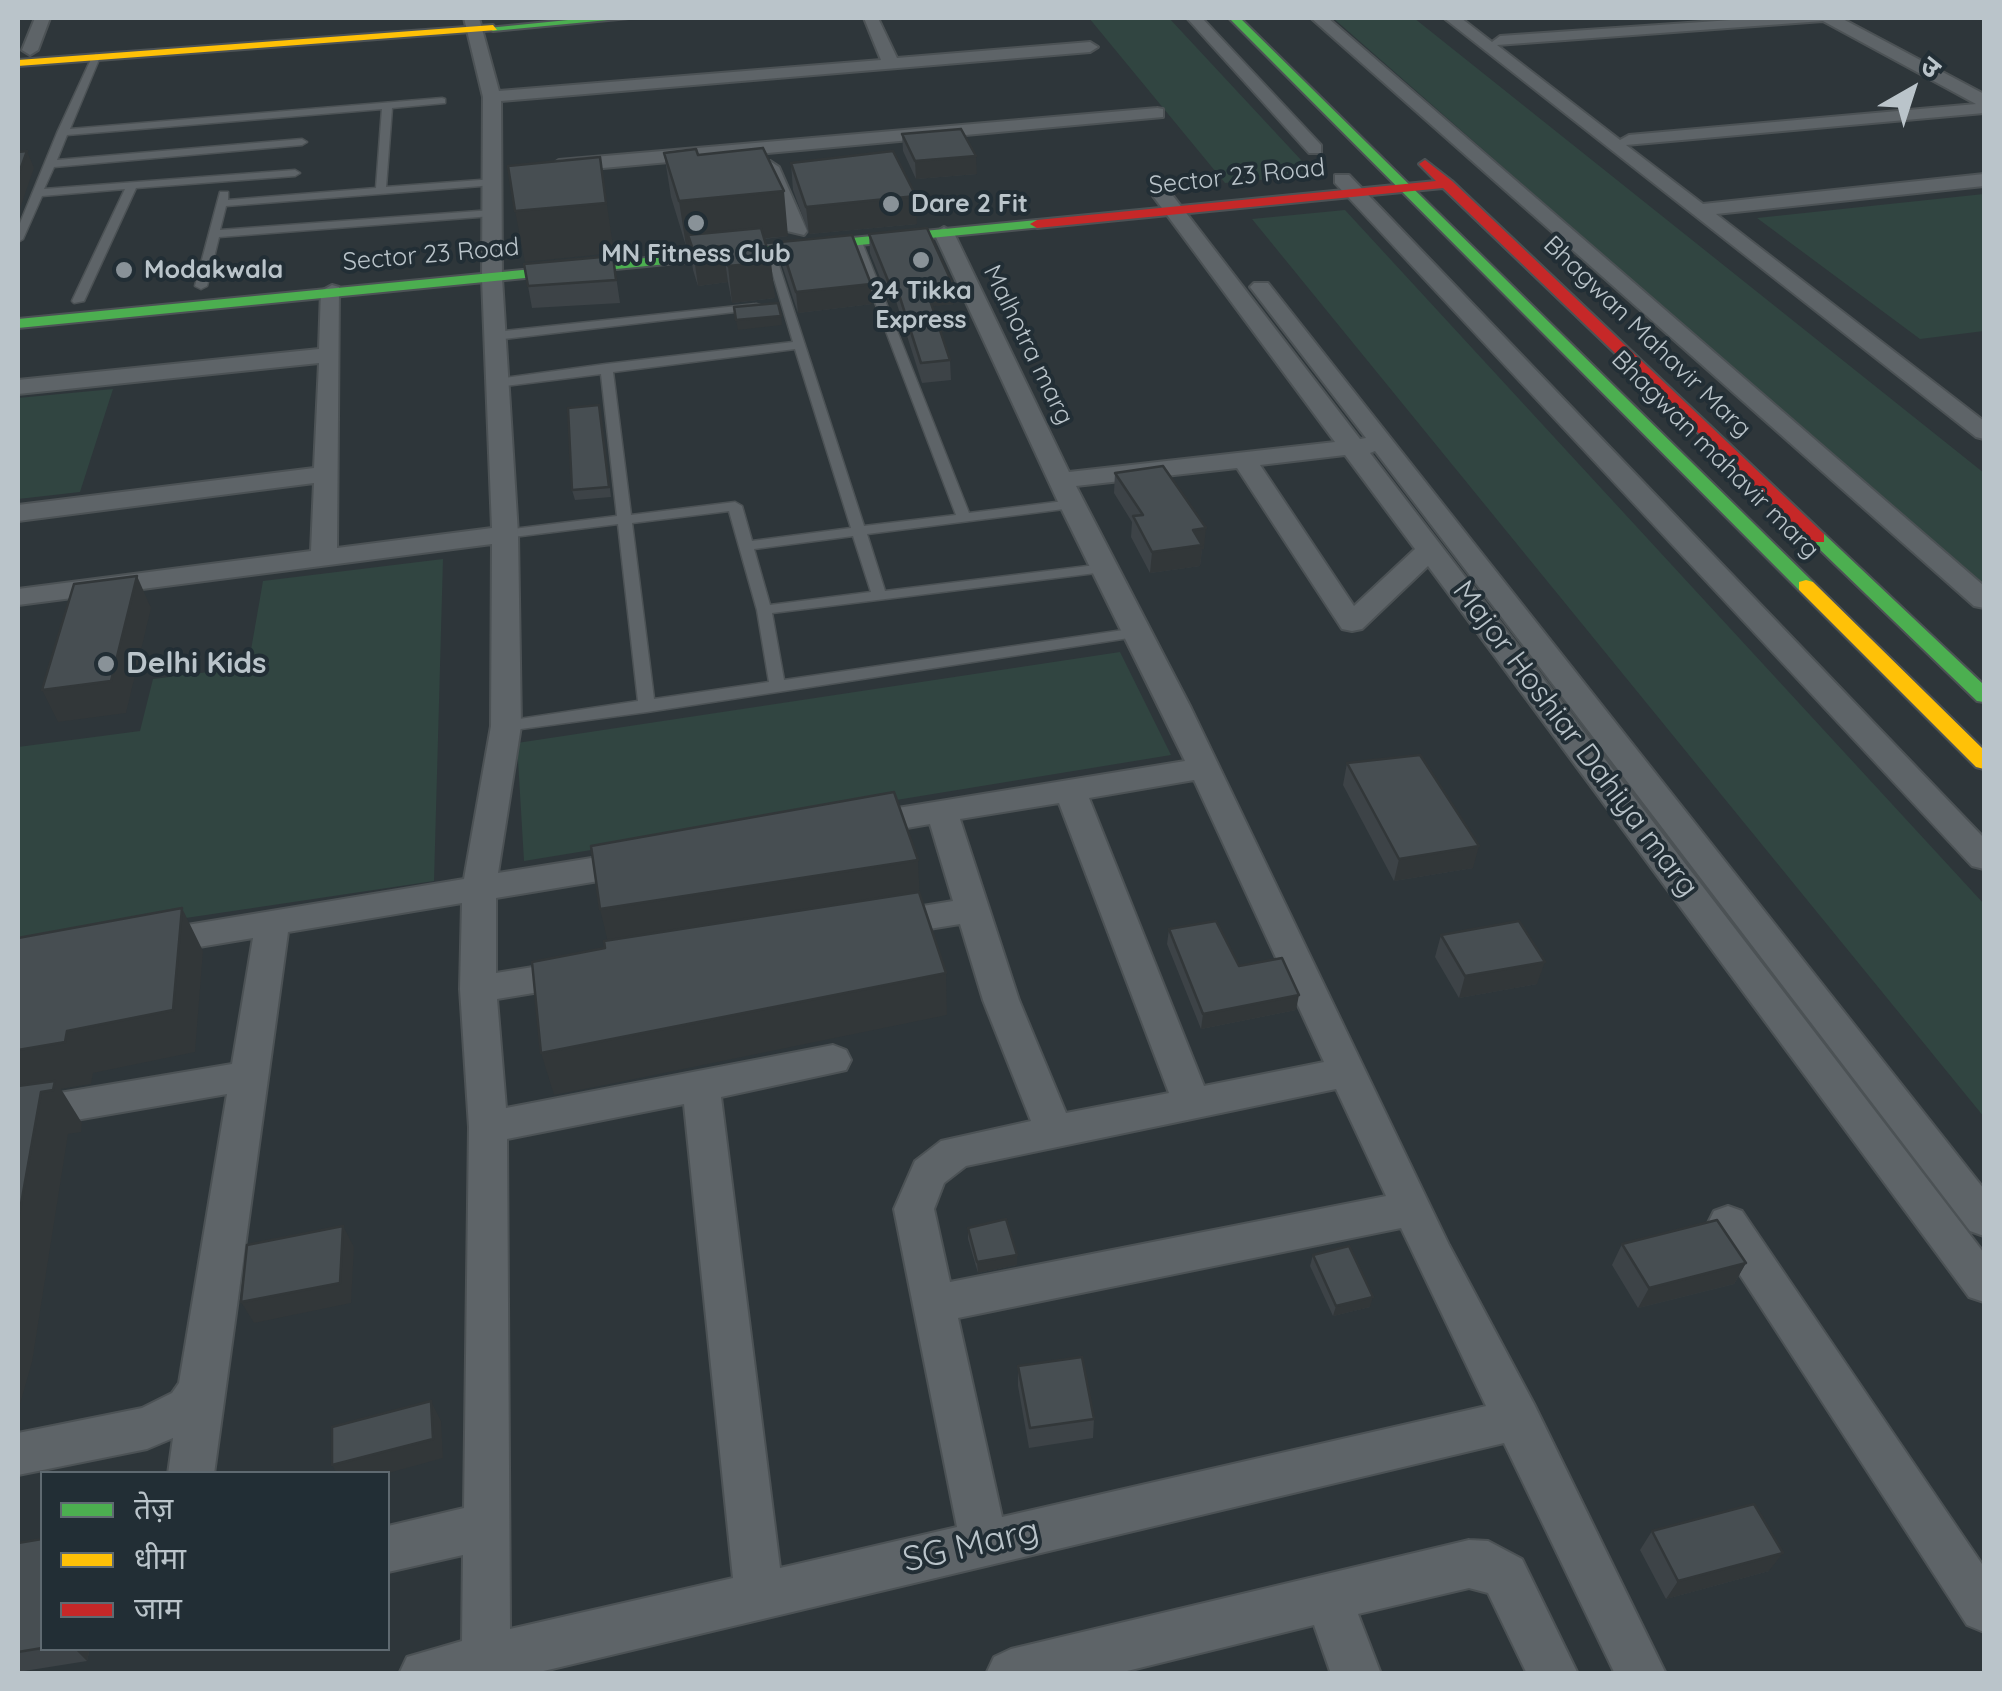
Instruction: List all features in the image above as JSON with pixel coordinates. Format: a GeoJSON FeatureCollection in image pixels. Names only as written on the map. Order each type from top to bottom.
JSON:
{"type":"FeatureCollection","features":[{"type":"Feature","properties":{"kind":"street"},"geometry":{"type":"LineString","coordinates":[[22,54],[42,18]]}},
{"type":"Feature","properties":{"kind":"street"},"geometry":{"type":"LineString","coordinates":[[22,54],[473,21],[624,18]]}},
{"type":"Feature","properties":{"kind":"street"},"geometry":{"type":"LineString","coordinates":[[871,18],[891,63]]}},
{"type":"Feature","properties":{"kind":"street"},"geometry":{"type":"LineString","coordinates":[[1194,18],[1315,148]]}},
{"type":"Feature","properties":{"kind":"street","name":"Bhagwan mahavir marg"},"geometry":{"type":"LineString","coordinates":[[1234,18],[1984,762]]}},
{"type":"Feature","properties":{"kind":"street"},"geometry":{"type":"LineString","coordinates":[[1319,18],[1984,600]]}},
{"type":"Feature","properties":{"kind":"street"},"geometry":{"type":"LineString","coordinates":[[1452,18],[1984,412]]}},
{"type":"Feature","properties":{"kind":"street"},"geometry":{"type":"LineString","coordinates":[[1469,18],[1630,140],[1984,432]]}},
{"type":"Feature","properties":{"kind":"street"},"geometry":{"type":"LineString","coordinates":[[1500,41],[1818,18]]}},
{"type":"Feature","properties":{"kind":"street"},"geometry":{"type":"LineString","coordinates":[[1830,18],[1984,104]]}},
{"type":"Feature","properties":{"kind":"street"},"geometry":{"type":"LineString","coordinates":[[22,54],[96,57],[473,21]]}},
{"type":"Feature","properties":{"kind":"street"},"geometry":{"type":"LineString","coordinates":[[473,21],[492,97],[499,174],[492,212],[492,269],[505,534],[506,726],[479,888],[478,989],[488,1127],[486,1666]]}},
{"type":"Feature","properties":{"kind":"street"},"geometry":{"type":"LineString","coordinates":[[492,97],[1090,46]]}},
{"type":"Feature","properties":{"kind":"street"},"geometry":{"type":"LineString","coordinates":[[1630,140],[1984,104]]}},
{"type":"Feature","properties":{"kind":"street"},"geometry":{"type":"LineString","coordinates":[[530,169],[1157,113]]}},
{"type":"Feature","properties":{"kind":"street","name":"Bhagwan Mahavir Marg"},"geometry":{"type":"LineString","coordinates":[[1405,144],[1984,696]]}},
{"type":"Feature","properties":{"kind":"street"},"geometry":{"type":"LineString","coordinates":[[763,148],[796,231]]}},
{"type":"Feature","properties":{"kind":"street","name":"Sector 23 Road"},"geometry":{"type":"LineString","coordinates":[[18,324],[332,291],[796,231],[1181,202],[1439,177]]}},
{"type":"Feature","properties":{"kind":"street"},"geometry":{"type":"LineString","coordinates":[[1709,209],[1984,180]]}},
{"type":"Feature","properties":{"kind":"street"},"geometry":{"type":"LineString","coordinates":[[1349,186],[1984,858]]}},
{"type":"Feature","properties":{"kind":"street","name":"Sector 23 Road"},"geometry":{"type":"LineString","coordinates":[[18,307],[200,286],[769,250],[944,233],[1181,202]]}},
{"type":"Feature","properties":{"kind":"street","name":"Major Hoshiar Dahiya marg"},"geometry":{"type":"LineString","coordinates":[[1181,202],[1984,1220]]}},
{"type":"Feature","properties":{"kind":"street","name":"Malhotra marg"},"geometry":{"type":"LineString","coordinates":[[944,233],[1642,1674]]}},
{"type":"Feature","properties":{"kind":"street"},"geometry":{"type":"LineString","coordinates":[[324,557],[332,291]]}},
{"type":"Feature","properties":{"kind":"street"},"geometry":{"type":"LineString","coordinates":[[18,387],[331,355]]}},
{"type":"Feature","properties":{"kind":"street"},"geometry":{"type":"LineString","coordinates":[[1068,492],[1244,460],[1370,445]]}},
{"type":"Feature","properties":{"kind":"street","name":"Major Hoshiar Dahiya marg"},"geometry":{"type":"LineString","coordinates":[[1370,445],[1432,548],[1984,1284]]}},
{"type":"Feature","properties":{"kind":"street"},"geometry":{"type":"LineString","coordinates":[[1244,460],[1352,622],[1432,548]]}},
{"type":"Feature","properties":{"kind":"street"},"geometry":{"type":"LineString","coordinates":[[18,512],[324,474]]}},
{"type":"Feature","properties":{"kind":"street"},"geometry":{"type":"LineString","coordinates":[[18,597],[505,534]]}},
{"type":"Feature","properties":{"kind":"street"},"geometry":{"type":"LineString","coordinates":[[826,831],[1203,768]]}},
{"type":"Feature","properties":{"kind":"street"},"geometry":{"type":"LineString","coordinates":[[1070,790],[1192,1103]]}},
{"type":"Feature","properties":{"kind":"street"},"geometry":{"type":"LineString","coordinates":[[942,812],[971,910],[1054,1130]]}},
{"type":"Feature","properties":{"kind":"street"},"geometry":{"type":"LineString","coordinates":[[115,947],[272,925],[672,856]]}},
{"type":"Feature","properties":{"kind":"street"},"geometry":{"type":"LineString","coordinates":[[852,929],[971,910]]}},
{"type":"Feature","properties":{"kind":"street"},"geometry":{"type":"LineString","coordinates":[[191,1471],[246,1076],[272,925]]}},
{"type":"Feature","properties":{"kind":"street"},"geometry":{"type":"LineString","coordinates":[[478,989],[616,967]]}},
{"type":"Feature","properties":{"kind":"street"},"geometry":{"type":"LineString","coordinates":[[488,1127],[834,1060]]}},
{"type":"Feature","properties":{"kind":"street"},"geometry":{"type":"LineString","coordinates":[[984,1543],[914,1208],[929,1173],[955,1152],[1350,1071]]}},
{"type":"Feature","properties":{"kind":"street"},"geometry":{"type":"LineString","coordinates":[[18,1115],[246,1076]]}},
{"type":"Feature","properties":{"kind":"street"},"geometry":{"type":"LineString","coordinates":[[701,1086],[760,1596]]}},
{"type":"Feature","properties":{"kind":"street"},"geometry":{"type":"LineString","coordinates":[[932,1304],[1413,1208]]}},
{"type":"Feature","properties":{"kind":"street"},"geometry":{"type":"LineString","coordinates":[[1728,1224],[1984,1608]]}},
{"type":"Feature","properties":{"kind":"street"},"geometry":{"type":"LineString","coordinates":[[18,1454],[147,1428],[188,1408],[200,1390]]}},
{"type":"Feature","properties":{"kind":"street","name":"SG Marg"},"geometry":{"type":"LineString","coordinates":[[424,1674],[486,1666],[760,1596],[1518,1419]]}},
{"type":"Feature","properties":{"kind":"street"},"geometry":{"type":"LineString","coordinates":[[390,1550],[486,1526]]}},
{"type":"Feature","properties":{"kind":"street"},"geometry":{"type":"LineString","coordinates":[[1011,1674],[1469,1564],[1488,1565],[1505,1576],[1517,1593],[1552,1674]]}},
{"type":"Feature","properties":{"kind":"street"},"geometry":{"type":"LineString","coordinates":[[1328,1598],[1356,1674]]}},
{"type":"Feature","properties":{"kind":"lane"},"geometry":{"type":"LineString","coordinates":[[18,239],[96,57]]}},
{"type":"Feature","properties":{"kind":"lane"},"geometry":{"type":"LineString","coordinates":[[62,133],[442,101]]}},
{"type":"Feature","properties":{"kind":"lane"},"geometry":{"type":"LineString","coordinates":[[381,189],[387,106]]}},
{"type":"Feature","properties":{"kind":"lane"},"geometry":{"type":"LineString","coordinates":[[292,197],[306,112]]}},
{"type":"Feature","properties":{"kind":"lane"},"geometry":{"type":"LineString","coordinates":[[50,164],[302,142]]}},
{"type":"Feature","properties":{"kind":"lane"},"geometry":{"type":"LineString","coordinates":[[37,193],[295,173]]}},
{"type":"Feature","properties":{"kind":"lane"},"geometry":{"type":"LineString","coordinates":[[223,203],[499,174]]}},
{"type":"Feature","properties":{"kind":"lane"},"geometry":{"type":"LineString","coordinates":[[200,286],[216,234],[226,178]]}},
{"type":"Feature","properties":{"kind":"lane"},"geometry":{"type":"LineString","coordinates":[[78,301],[132,186]]}},
{"type":"Feature","properties":{"kind":"lane"},"geometry":{"type":"LineString","coordinates":[[216,234],[492,212]]}},
{"type":"Feature","properties":{"kind":"lane"},"geometry":{"type":"LineString","coordinates":[[857,242],[964,518]]}},
{"type":"Feature","properties":{"kind":"lane"},"geometry":{"type":"LineString","coordinates":[[769,250],[879,594]]}},
{"type":"Feature","properties":{"kind":"lane"},"geometry":{"type":"LineString","coordinates":[[495,336],[786,304]]}},
{"type":"Feature","properties":{"kind":"lane"},"geometry":{"type":"LineString","coordinates":[[496,383],[799,345]]}},
{"type":"Feature","properties":{"kind":"lane"},"geometry":{"type":"LineString","coordinates":[[606,368],[647,707]]}},
{"type":"Feature","properties":{"kind":"lane"},"geometry":{"type":"LineString","coordinates":[[744,546],[964,518],[1068,492]]}},
{"type":"Feature","properties":{"kind":"lane"},"geometry":{"type":"LineString","coordinates":[[505,534],[735,506],[764,610],[778,688]]}},
{"type":"Feature","properties":{"kind":"lane"},"geometry":{"type":"LineString","coordinates":[[764,610],[1104,568]]}},
{"type":"Feature","properties":{"kind":"lane"},"geometry":{"type":"LineString","coordinates":[[506,726],[1137,633]]}},
{"type":"Feature","properties":{"kind":"green space"},"geometry":{"type":"Polygon","coordinates":[[[1089,18],[1169,18],[1315,175],[1225,183],[1089,18]]]}},
{"type":"Feature","properties":{"kind":"green space"},"geometry":{"type":"Polygon","coordinates":[[[1333,18],[1414,18],[1984,473],[1984,589],[1333,18]]]}},
{"type":"Feature","properties":{"kind":"green space"},"geometry":{"type":"Polygon","coordinates":[[[1984,194],[1984,331],[1920,339],[1757,218],[1984,194]]]}},
{"type":"Feature","properties":{"kind":"green space"},"geometry":{"type":"Polygon","coordinates":[[[1345,210],[1984,904],[1984,1117],[1252,219],[1345,210]]]}},
{"type":"Feature","properties":{"kind":"green space"},"geometry":{"type":"Polygon","coordinates":[[[113,389],[80,492],[18,499],[18,398],[113,389]]]}},
{"type":"Feature","properties":{"kind":"green space"},"geometry":{"type":"Polygon","coordinates":[[[443,559],[434,881],[18,943],[18,747],[140,731],[153,679],[248,667],[263,581],[443,559]]]}},
{"type":"Feature","properties":{"kind":"green space"},"geometry":{"type":"Polygon","coordinates":[[[1120,652],[1171,755],[524,861],[517,743],[1120,652]]]}},
{"type":"Feature","properties":{"kind":"building"},"geometry":{"type":"Polygon","coordinates":[[[961,129],[976,156],[915,161],[902,134],[961,129]]]}},
{"type":"Feature","properties":{"kind":"building"},"geometry":{"type":"Polygon","coordinates":[[[763,148],[784,191],[679,201],[664,153],[696,149],[698,155],[763,148]]]}},
{"type":"Feature","properties":{"kind":"building"},"geometry":{"type":"Polygon","coordinates":[[[27,151],[18,176],[18,152],[27,151]]]}},
{"type":"Feature","properties":{"kind":"building"},"geometry":{"type":"Polygon","coordinates":[[[893,151],[916,196],[806,207],[791,163],[893,151]]]}},
{"type":"Feature","properties":{"kind":"building"},"geometry":{"type":"Polygon","coordinates":[[[600,157],[606,203],[515,211],[508,166],[600,157]]]}},
{"type":"Feature","properties":{"kind":"building"},"geometry":{"type":"Polygon","coordinates":[[[761,228],[771,262],[728,266],[723,246],[693,250],[688,235],[761,228]]]}},
{"type":"Feature","properties":{"kind":"building"},"geometry":{"type":"Polygon","coordinates":[[[927,228],[953,285],[926,288],[950,360],[921,363],[895,282],[889,283],[869,234],[927,228]]]}},
{"type":"Feature","properties":{"kind":"building"},"geometry":{"type":"Polygon","coordinates":[[[852,235],[871,284],[796,292],[780,242],[852,235]]]}},
{"type":"Feature","properties":{"kind":"building"},"geometry":{"type":"Polygon","coordinates":[[[613,256],[616,280],[528,286],[524,264],[613,256]]]}},
{"type":"Feature","properties":{"kind":"building"},"geometry":{"type":"Polygon","coordinates":[[[778,303],[781,316],[736,320],[734,307],[778,303]]]}},
{"type":"Feature","properties":{"kind":"building"},"geometry":{"type":"Polygon","coordinates":[[[599,405],[609,487],[572,490],[568,408],[599,405]]]}},
{"type":"Feature","properties":{"kind":"building"},"geometry":{"type":"Polygon","coordinates":[[[1163,466],[1206,528],[1193,530],[1202,545],[1152,552],[1133,516],[1143,515],[1115,473],[1163,466]]]}},
{"type":"Feature","properties":{"kind":"building"},"geometry":{"type":"Polygon","coordinates":[[[137,576],[111,681],[42,690],[74,584],[137,576]]]}},
{"type":"Feature","properties":{"kind":"building"},"geometry":{"type":"Polygon","coordinates":[[[1420,755],[1479,846],[1399,859],[1347,763],[1420,755]]]}},
{"type":"Feature","properties":{"kind":"building"},"geometry":{"type":"Polygon","coordinates":[[[894,792],[918,860],[600,909],[591,846],[894,792]]]}},
{"type":"Feature","properties":{"kind":"building"},"geometry":{"type":"Polygon","coordinates":[[[919,892],[946,973],[541,1053],[532,962],[605,948],[604,941],[919,892]]]}},
{"type":"Feature","properties":{"kind":"building"},"geometry":{"type":"Polygon","coordinates":[[[182,908],[173,1010],[67,1031],[65,1042],[18,1050],[18,938],[182,908]]]}},
{"type":"Feature","properties":{"kind":"building"},"geometry":{"type":"Polygon","coordinates":[[[1216,921],[1239,966],[1282,958],[1299,995],[1203,1014],[1169,929],[1216,921]]]}},
{"type":"Feature","properties":{"kind":"building"},"geometry":{"type":"Polygon","coordinates":[[[1519,921],[1545,962],[1465,976],[1441,935],[1519,921]]]}},
{"type":"Feature","properties":{"kind":"building"},"geometry":{"type":"Polygon","coordinates":[[[55,1081],[53,1090],[41,1092],[18,1221],[18,1086],[55,1081]]]}},
{"type":"Feature","properties":{"kind":"building"},"geometry":{"type":"Polygon","coordinates":[[[1006,1219],[1017,1255],[977,1262],[968,1228],[1006,1219]]]}},
{"type":"Feature","properties":{"kind":"building"},"geometry":{"type":"Polygon","coordinates":[[[1717,1220],[1746,1263],[1649,1288],[1622,1244],[1717,1220]]]}},
{"type":"Feature","properties":{"kind":"building"},"geometry":{"type":"Polygon","coordinates":[[[343,1226],[340,1283],[241,1302],[247,1245],[343,1226]]]}},
{"type":"Feature","properties":{"kind":"building"},"geometry":{"type":"Polygon","coordinates":[[[1349,1246],[1373,1297],[1336,1306],[1313,1255],[1349,1246]]]}},
{"type":"Feature","properties":{"kind":"building"},"geometry":{"type":"Polygon","coordinates":[[[1082,1357],[1094,1419],[1030,1428],[1018,1366],[1082,1357]]]}},
{"type":"Feature","properties":{"kind":"building"},"geometry":{"type":"Polygon","coordinates":[[[431,1401],[433,1439],[332,1465],[332,1427],[431,1401]]]}},
{"type":"Feature","properties":{"kind":"building"},"geometry":{"type":"Polygon","coordinates":[[[1754,1504],[1783,1553],[1678,1581],[1652,1531],[1754,1504]]]}},
{"type":"Feature","properties":{"kind":"building"},"geometry":{"type":"Polygon","coordinates":[[[40,1539],[40,1648],[18,1652],[18,1543],[40,1539]]]}},
{"type":"Feature","properties":{"kind":"traffic: fast"},"geometry":{"type":"LineString","coordinates":[[493,28],[624,18]]}},
{"type":"Feature","properties":{"kind":"traffic: fast"},"geometry":{"type":"LineString","coordinates":[[1234,18],[1806,586]]}},
{"type":"Feature","properties":{"kind":"traffic: fast"},"geometry":{"type":"LineString","coordinates":[[18,324],[1037,224]]}},
{"type":"Feature","properties":{"kind":"traffic: fast"},"geometry":{"type":"LineString","coordinates":[[1818,538],[1984,696]]}},
{"type":"Feature","properties":{"kind":"traffic: slow"},"geometry":{"type":"LineString","coordinates":[[18,63],[493,28]]}},
{"type":"Feature","properties":{"kind":"traffic: slow"},"geometry":{"type":"LineString","coordinates":[[1806,586],[1984,762]]}},
{"type":"Feature","properties":{"kind":"traffic: jam"},"geometry":{"type":"LineString","coordinates":[[1425,164],[1818,538]]}},
{"type":"Feature","properties":{"kind":"traffic: jam"},"geometry":{"type":"LineString","coordinates":[[1037,224],[1447,184]]}},
{"type":"Feature","properties":{"kind":"place","name":"Dare 2 Fit"},"geometry":{"type":"Point","coordinates":[891,204]}},
{"type":"Feature","properties":{"kind":"place","name":"MN Fitness Club"},"geometry":{"type":"Point","coordinates":[696,223]}},
{"type":"Feature","properties":{"kind":"place","name":"24 Tikka Express"},"geometry":{"type":"Point","coordinates":[921,260]}},
{"type":"Feature","properties":{"kind":"place","name":"Modakwala"},"geometry":{"type":"Point","coordinates":[124,270]}},
{"type":"Feature","properties":{"kind":"place","name":"Delhi Kids"},"geometry":{"type":"Point","coordinates":[106,664]}}]}
